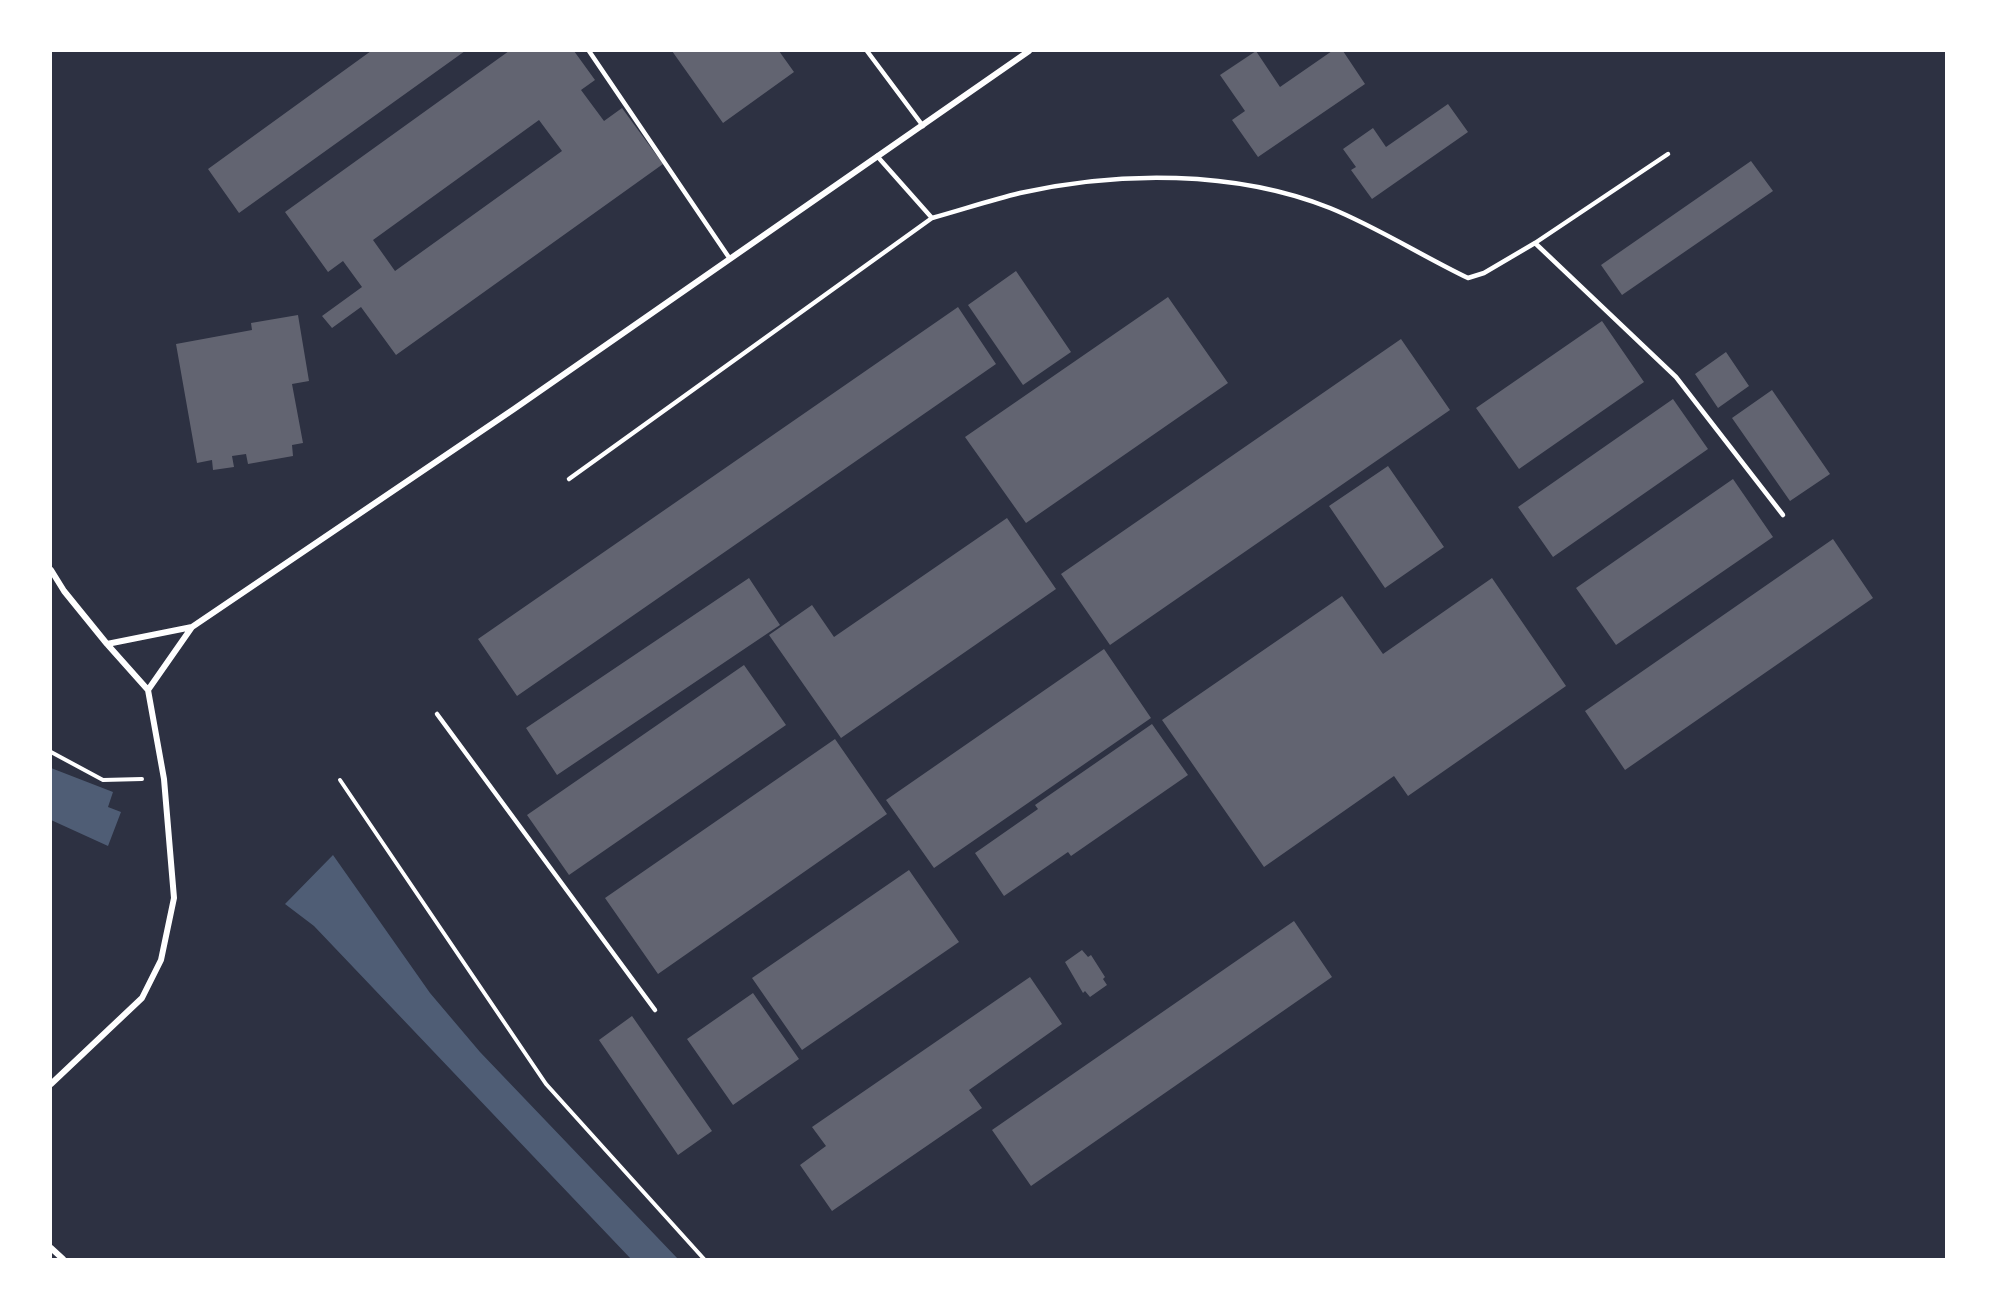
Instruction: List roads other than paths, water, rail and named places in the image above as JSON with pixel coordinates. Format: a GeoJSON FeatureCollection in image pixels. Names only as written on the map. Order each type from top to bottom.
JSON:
{"type":"FeatureCollection","features":[{"type":"Feature","properties":{"kind":"street"},"geometry":{"type":"LineString","coordinates":[[148,690],[192,627],[730,259],[1029,51]]}},
{"type":"Feature","properties":{"kind":"street"},"geometry":{"type":"LineString","coordinates":[[51,570],[64,591],[148,690],[164,779],[174,898],[161,960],[142,998],[51,1084]]}},
{"type":"Feature","properties":{"kind":"street"},"geometry":{"type":"LineString","coordinates":[[107,644],[192,627]]}},
{"type":"Feature","properties":{"kind":"street"},"geometry":{"type":"LineString","coordinates":[[51,1248],[63,1259]]}},
{"type":"Feature","properties":{"kind":"lane"},"geometry":{"type":"LineString","coordinates":[[589,51],[730,259]]}},
{"type":"Feature","properties":{"kind":"lane"},"geometry":{"type":"LineString","coordinates":[[867,51],[923,126]]}},
{"type":"Feature","properties":{"kind":"lane"},"geometry":{"type":"LineString","coordinates":[[569,479],[932,218],[1022,193],[1078,184],[1187,178],[1266,188],[1330,208],[1468,278],[1484,273],[1535,243],[1668,154]]}},
{"type":"Feature","properties":{"kind":"lane"},"geometry":{"type":"LineString","coordinates":[[877,156],[932,218]]}},
{"type":"Feature","properties":{"kind":"lane"},"geometry":{"type":"LineString","coordinates":[[1535,243],[1676,377],[1783,514]]}},
{"type":"Feature","properties":{"kind":"lane"},"geometry":{"type":"LineString","coordinates":[[437,714],[655,1010]]}},
{"type":"Feature","properties":{"kind":"water"},"geometry":{"type":"Polygon","coordinates":[[[51,768],[113,792],[108,807],[121,812],[108,846],[51,820],[51,768]]]}},
{"type":"Feature","properties":{"kind":"water"},"geometry":{"type":"Polygon","coordinates":[[[333,855],[430,993],[480,1052],[678,1259],[631,1259],[314,926],[285,904],[333,855]]]}}]}
